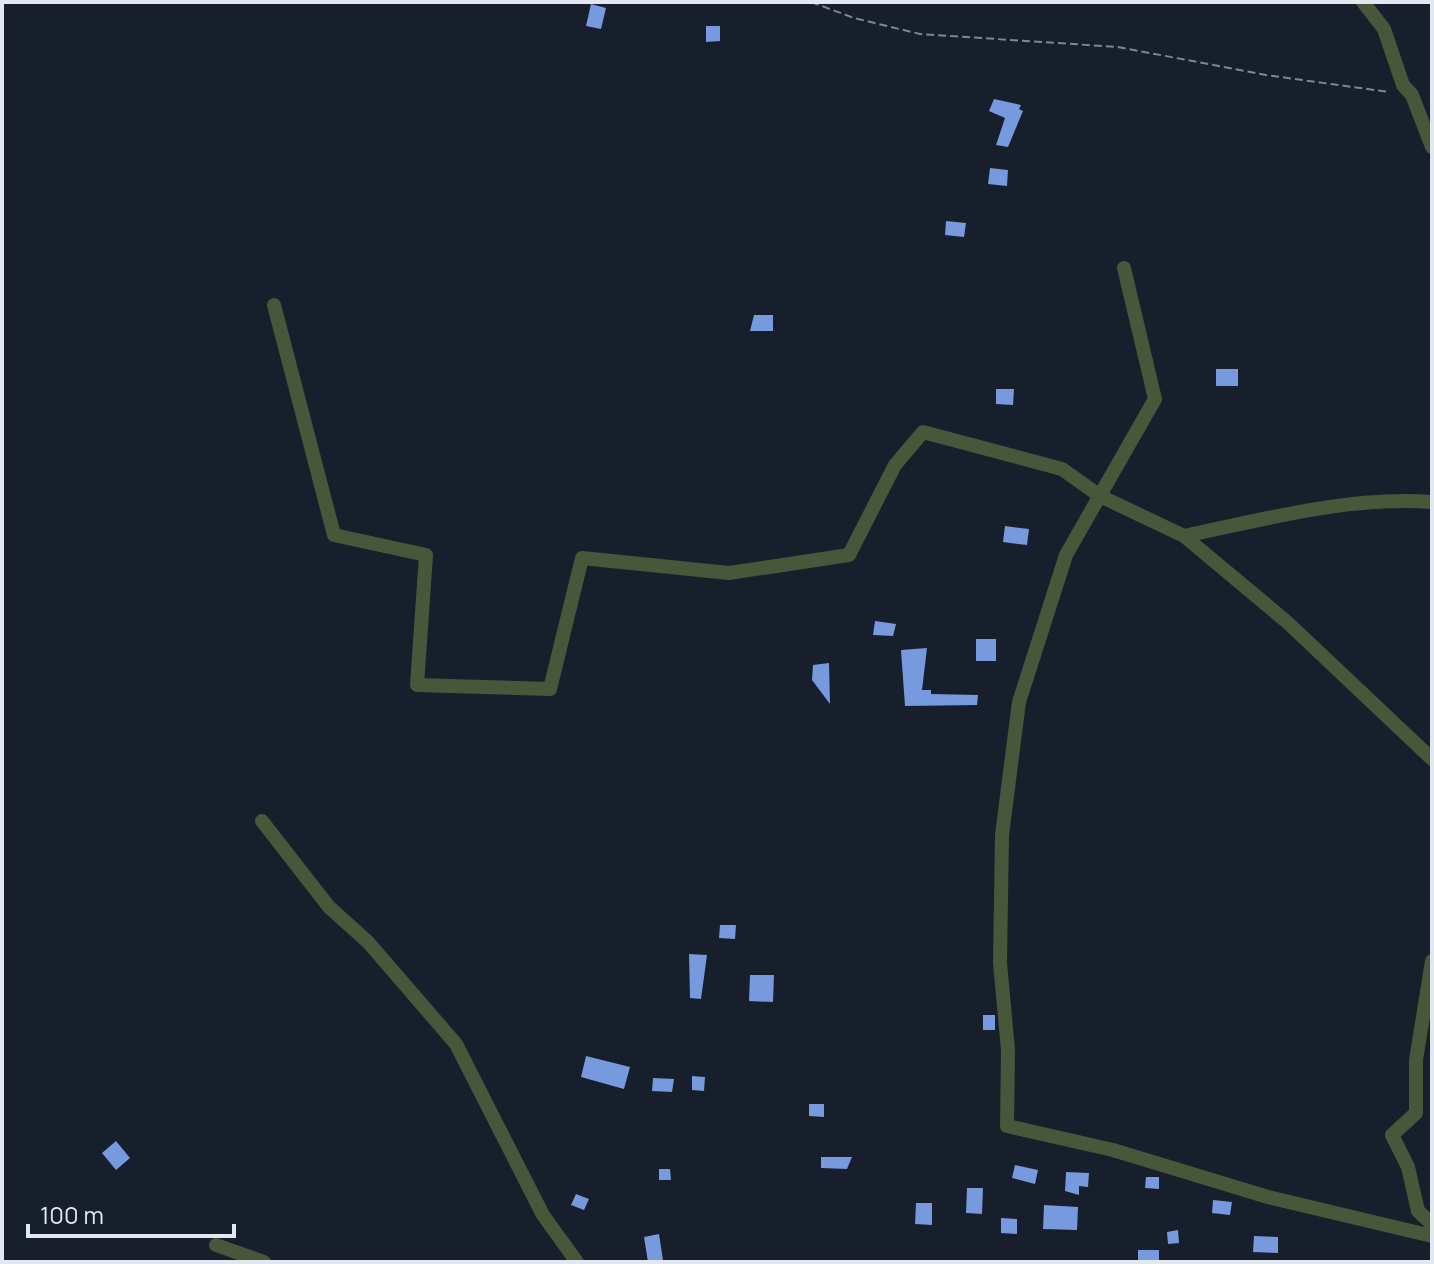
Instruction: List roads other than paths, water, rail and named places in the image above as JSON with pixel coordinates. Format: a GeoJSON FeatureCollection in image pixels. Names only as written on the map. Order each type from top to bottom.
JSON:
{"type":"FeatureCollection","features":[{"type":"Feature","properties":{"kind":"street"},"geometry":{"type":"LineString","coordinates":[[1363,2],[1384,29],[1403,85],[1412,95],[1432,147]]}},
{"type":"Feature","properties":{"kind":"street"},"geometry":{"type":"LineString","coordinates":[[1124,268],[1155,399],[1066,555],[1019,702],[1002,835],[1000,963],[1008,1050],[1007,1126],[1113,1150],[1268,1197],[1432,1236]]}},
{"type":"Feature","properties":{"kind":"street"},"geometry":{"type":"LineString","coordinates":[[274,305],[334,535],[426,555],[417,685],[550,689],[582,558],[729,573],[849,555],[895,465],[923,432],[1062,469],[1100,496],[1184,536],[1287,622],[1432,759]]}},
{"type":"Feature","properties":{"kind":"street"},"geometry":{"type":"LineString","coordinates":[[1184,536],[1311,511],[1393,499],[1432,502]]}},
{"type":"Feature","properties":{"kind":"street"},"geometry":{"type":"LineString","coordinates":[[262,821],[329,907],[368,942],[456,1044],[543,1215],[577,1262]]}},
{"type":"Feature","properties":{"kind":"street"},"geometry":{"type":"LineString","coordinates":[[1432,961],[1416,1060],[1416,1113],[1392,1135],[1408,1167],[1418,1211],[1432,1224]]}},
{"type":"Feature","properties":{"kind":"street"},"geometry":{"type":"LineString","coordinates":[[216,1245],[264,1262]]}}]}
